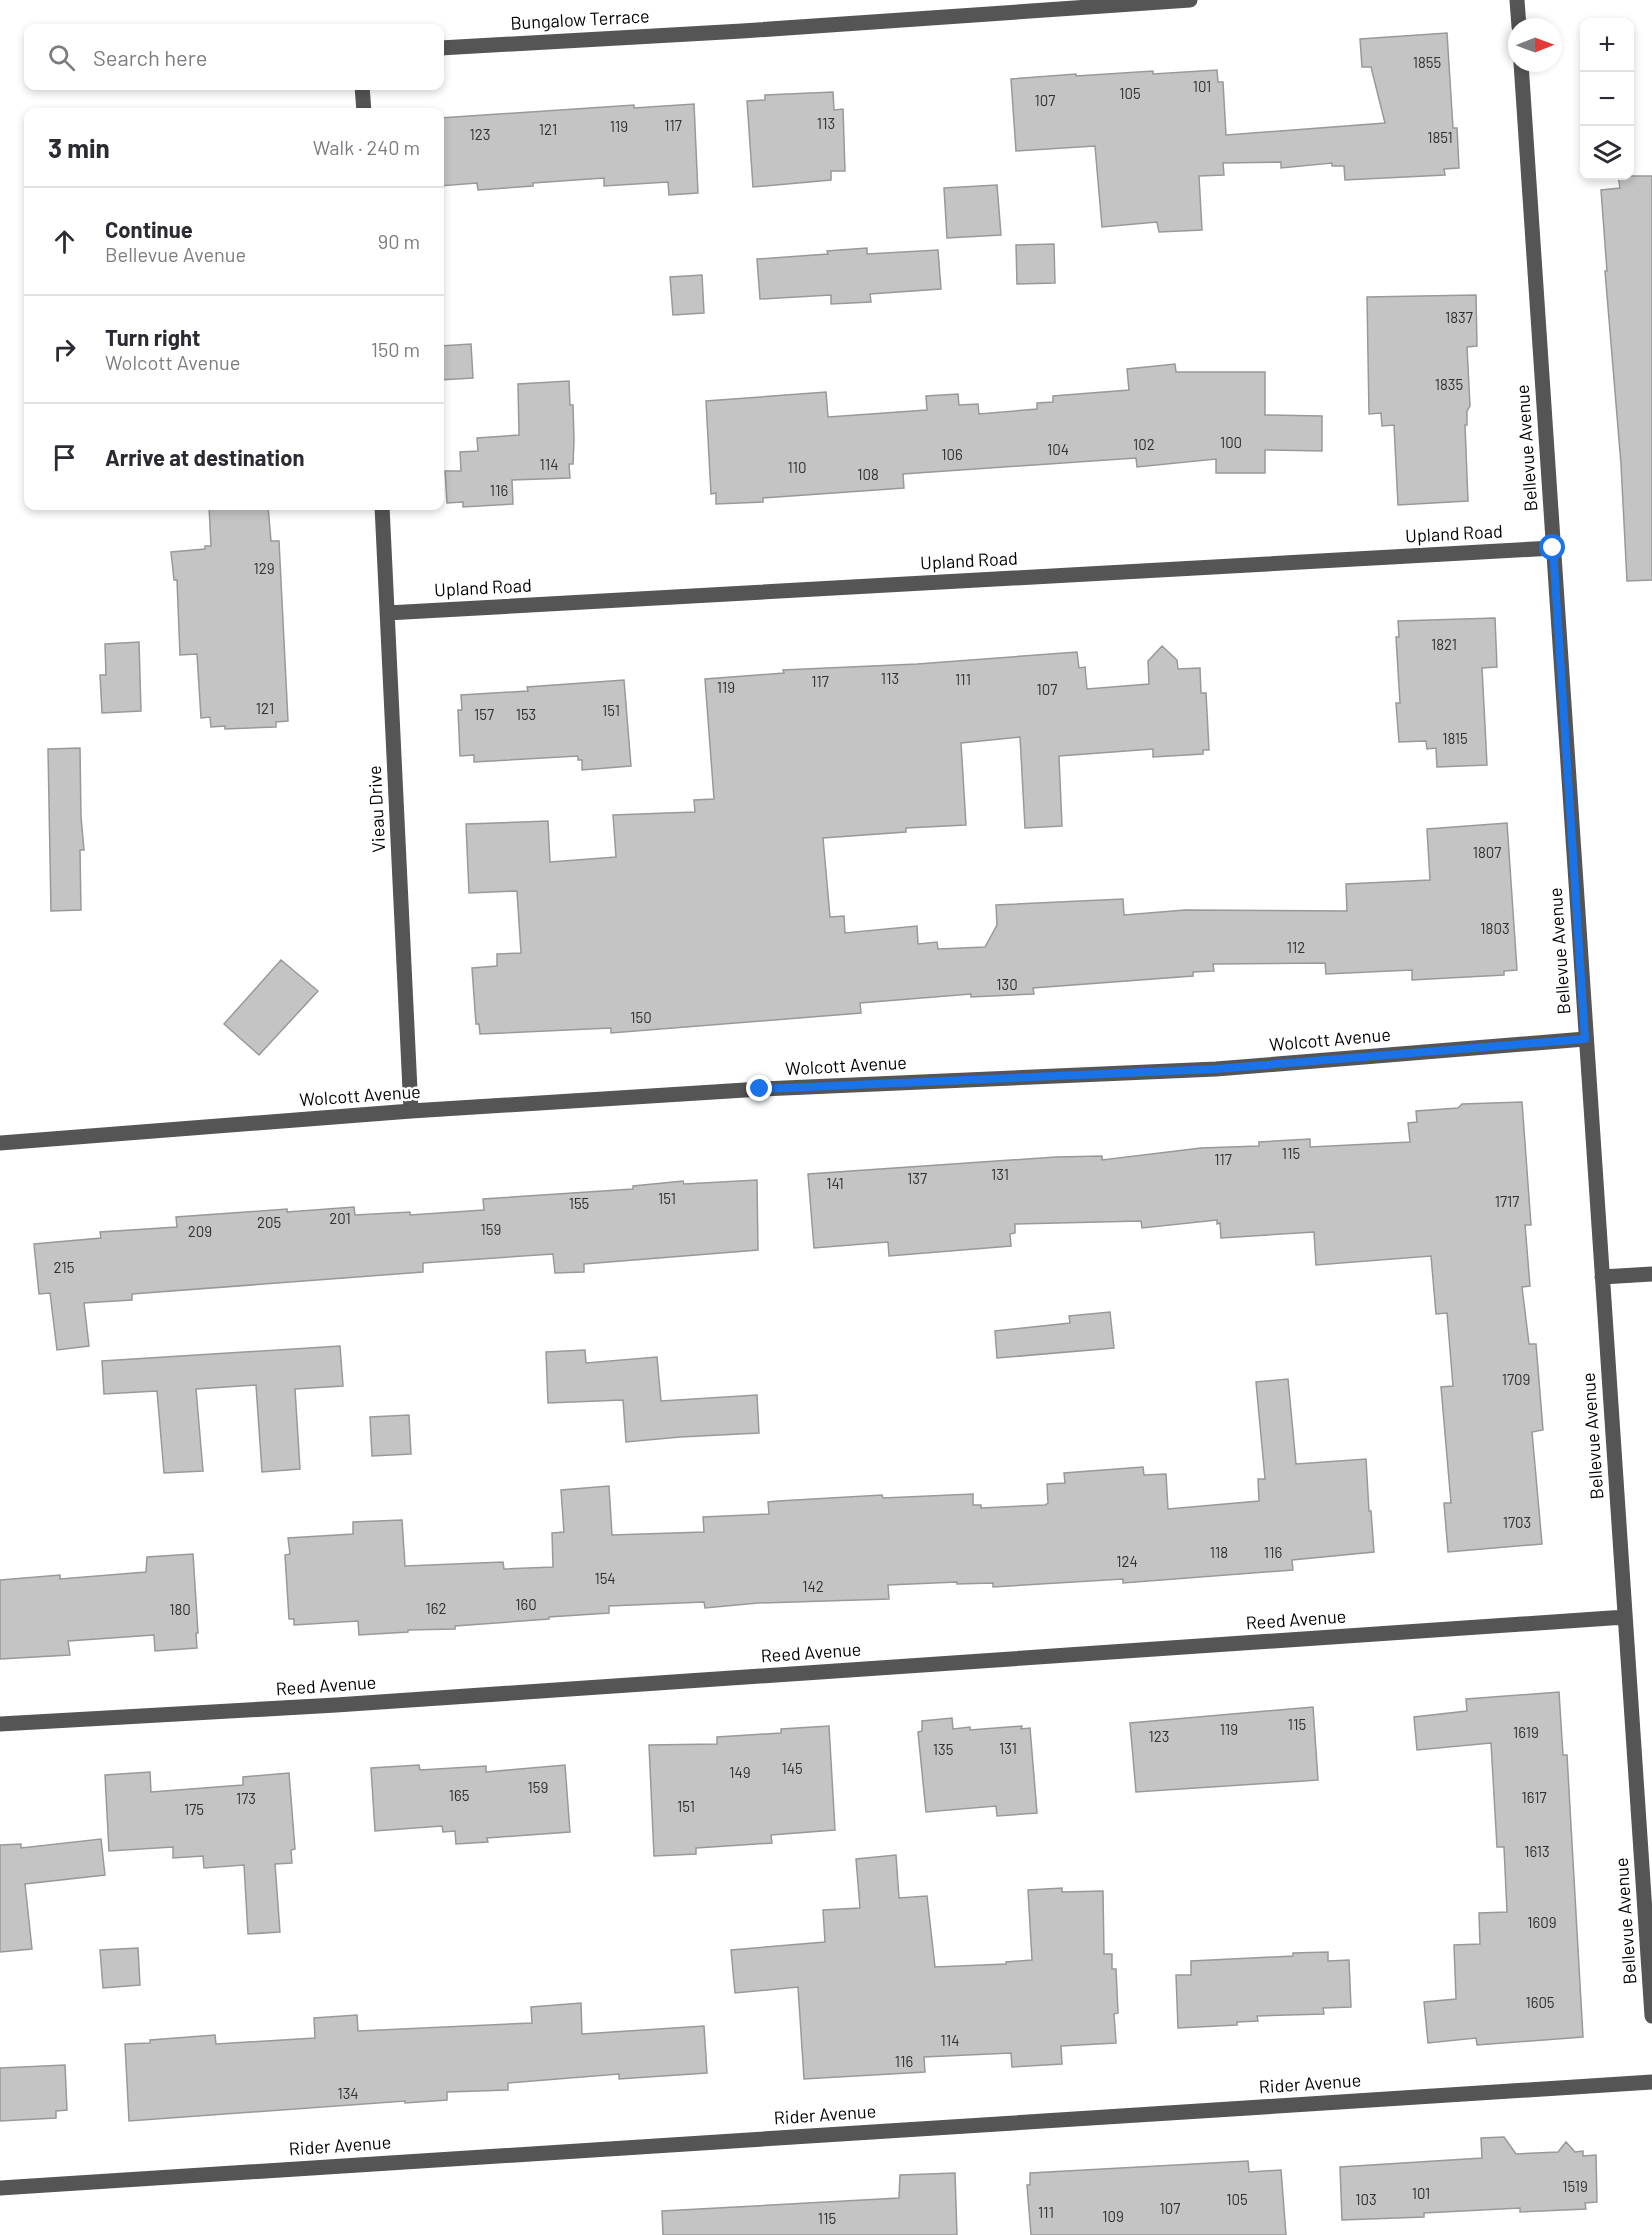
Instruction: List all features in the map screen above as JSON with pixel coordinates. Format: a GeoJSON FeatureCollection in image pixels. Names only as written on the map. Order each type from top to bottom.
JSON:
{"type":"FeatureCollection","features":[{"type":"Feature","properties":{"kind":"street","name":"Bungalow Terrace"},"geometry":{"type":"LineString","coordinates":[[444,48],[742,31],[1190,0]]}},
{"type":"Feature","properties":{"kind":"street"},"geometry":{"type":"LineString","coordinates":[[1517,0],[1518,18]]}},
{"type":"Feature","properties":{"kind":"street","name":"Bellevue Avenue"},"geometry":{"type":"LineString","coordinates":[[1522,72],[1652,2016]]}},
{"type":"Feature","properties":{"kind":"street"},"geometry":{"type":"LineString","coordinates":[[362,90],[363,108]]}},
{"type":"Feature","properties":{"kind":"street","name":"Vieau Drive"},"geometry":{"type":"LineString","coordinates":[[382,510],[411,1111]]}},
{"type":"Feature","properties":{"kind":"street","name":"Upland Road"},"geometry":{"type":"LineString","coordinates":[[387,613],[1553,548]]}},
{"type":"Feature","properties":{"kind":"street","name":"Wolcott Avenue"},"geometry":{"type":"LineString","coordinates":[[0,1143],[411,1111],[760,1089],[1216,1069],[1585,1039]]}},
{"type":"Feature","properties":{"kind":"street"},"geometry":{"type":"LineString","coordinates":[[1602,1277],[1652,1274]]}},
{"type":"Feature","properties":{"kind":"street","name":"Reed Avenue"},"geometry":{"type":"LineString","coordinates":[[0,1724],[360,1703],[1625,1617]]}},
{"type":"Feature","properties":{"kind":"street","name":"Rider Avenue"},"geometry":{"type":"LineString","coordinates":[[0,2188],[1652,2082]]}},
{"type":"Feature","properties":{"kind":"building"},"geometry":{"type":"Polygon","coordinates":[[[1447,33],[1453,128],[1457,128],[1459,168],[1444,169],[1445,175],[1345,180],[1344,166],[1332,166],[1332,163],[1281,168],[1281,162],[1223,163],[1224,175],[1199,176],[1202,230],[1159,232],[1157,222],[1102,227],[1095,146],[1016,151],[1011,79],[1076,74],[1076,76],[1153,71],[1153,74],[1217,70],[1218,82],[1223,82],[1226,135],[1385,123],[1371,67],[1362,67],[1360,39],[1447,33]]]}},
{"type":"Feature","properties":{"kind":"building"},"geometry":{"type":"Polygon","coordinates":[[[833,92],[834,110],[843,109],[845,171],[831,171],[831,180],[753,187],[747,101],[765,100],[765,95],[833,92]]]}},
{"type":"Feature","properties":{"kind":"building"},"geometry":{"type":"Polygon","coordinates":[[[694,104],[698,193],[669,195],[668,182],[604,186],[604,178],[478,190],[477,183],[444,186],[444,118],[634,105],[634,108],[694,104]]]}},
{"type":"Feature","properties":{"kind":"building"},"geometry":{"type":"Polygon","coordinates":[[[1634,176],[1652,176],[1652,580],[1627,581],[1601,190],[1620,188],[1619,180],[1634,180],[1634,176]]]}},
{"type":"Feature","properties":{"kind":"building"},"geometry":{"type":"Polygon","coordinates":[[[997,185],[1001,235],[947,238],[944,188],[997,185]]]}},
{"type":"Feature","properties":{"kind":"building"},"geometry":{"type":"Polygon","coordinates":[[[1054,244],[1055,283],[1017,284],[1016,245],[1054,244]]]}},
{"type":"Feature","properties":{"kind":"building"},"geometry":{"type":"Polygon","coordinates":[[[867,248],[867,254],[938,250],[941,289],[870,294],[871,302],[831,304],[831,295],[760,299],[757,259],[828,254],[827,251],[867,248]]]}},
{"type":"Feature","properties":{"kind":"building"},"geometry":{"type":"Polygon","coordinates":[[[702,275],[704,313],[673,315],[670,277],[702,275]]]}},
{"type":"Feature","properties":{"kind":"building"},"geometry":{"type":"Polygon","coordinates":[[[1476,295],[1477,346],[1467,347],[1470,406],[1467,411],[1467,425],[1465,425],[1468,501],[1398,505],[1394,425],[1382,426],[1381,413],[1369,414],[1367,297],[1476,295]]]}},
{"type":"Feature","properties":{"kind":"building"},"geometry":{"type":"Polygon","coordinates":[[[471,344],[473,378],[444,380],[444,346],[471,344]]]}},
{"type":"Feature","properties":{"kind":"building"},"geometry":{"type":"Polygon","coordinates":[[[1175,364],[1176,372],[1265,372],[1265,415],[1322,416],[1322,451],[1265,450],[1265,473],[1216,473],[1216,459],[1137,467],[1136,458],[903,474],[904,488],[763,498],[763,502],[716,504],[716,493],[711,494],[706,401],[826,392],[828,417],[927,410],[926,396],[958,394],[959,405],[978,404],[979,414],[1037,409],[1037,403],[1053,402],[1053,396],[1129,390],[1127,369],[1175,364]]]}},
{"type":"Feature","properties":{"kind":"building"},"geometry":{"type":"Polygon","coordinates":[[[569,381],[570,405],[573,405],[574,440],[573,464],[569,464],[570,478],[512,480],[513,504],[463,507],[463,502],[447,503],[445,471],[461,471],[460,452],[478,451],[477,438],[519,435],[518,384],[569,381]]]}},
{"type":"Feature","properties":{"kind":"building"},"geometry":{"type":"Polygon","coordinates":[[[209,510],[268,510],[271,541],[279,541],[288,721],[276,722],[276,727],[225,729],[225,726],[211,727],[210,717],[201,718],[197,654],[180,655],[177,580],[174,580],[171,552],[205,549],[205,546],[211,546],[209,510]]]}},
{"type":"Feature","properties":{"kind":"building"},"geometry":{"type":"Polygon","coordinates":[[[1495,618],[1497,667],[1482,668],[1487,765],[1437,767],[1436,748],[1427,749],[1426,741],[1399,742],[1396,703],[1400,703],[1396,637],[1399,637],[1398,621],[1495,618]]]}},
{"type":"Feature","properties":{"kind":"building"},"geometry":{"type":"Polygon","coordinates":[[[139,642],[141,711],[102,713],[100,675],[106,675],[105,644],[139,642]]]}},
{"type":"Feature","properties":{"kind":"building"},"geometry":{"type":"Polygon","coordinates":[[[1162,646],[1177,660],[1178,669],[1200,668],[1201,693],[1206,693],[1209,750],[1203,750],[1203,754],[1153,757],[1153,749],[1059,756],[1062,826],[1025,828],[1020,737],[961,743],[966,825],[906,828],[906,832],[823,838],[830,917],[844,916],[845,933],[917,926],[918,944],[937,942],[938,949],[985,947],[997,925],[996,905],[1123,899],[1124,915],[1185,910],[1347,911],[1346,884],[1430,880],[1427,829],[1507,823],[1517,970],[1504,971],[1504,975],[1412,980],[1412,970],[1326,974],[1325,963],[1213,964],[1214,971],[1193,972],[1193,976],[1033,988],[1034,994],[971,997],[971,994],[860,1003],[861,1013],[611,1033],[611,1028],[480,1034],[479,1024],[476,1024],[472,968],[497,966],[497,954],[521,953],[517,891],[469,893],[466,824],[548,821],[550,862],[616,857],[613,815],[695,812],[694,800],[714,799],[705,679],[784,673],[783,670],[917,664],[1077,652],[1079,668],[1085,667],[1087,689],[1149,684],[1148,661],[1162,646]]]}},
{"type":"Feature","properties":{"kind":"building"},"geometry":{"type":"Polygon","coordinates":[[[624,680],[631,766],[582,770],[582,760],[578,760],[578,756],[474,762],[474,755],[460,756],[458,710],[462,710],[461,695],[528,691],[527,687],[624,680]]]}},
{"type":"Feature","properties":{"kind":"building"},"geometry":{"type":"Polygon","coordinates":[[[80,748],[84,850],[80,850],[81,910],[51,911],[48,749],[80,748]]]}},
{"type":"Feature","properties":{"kind":"building"},"geometry":{"type":"Polygon","coordinates":[[[281,960],[318,991],[259,1055],[224,1024],[281,960]]]}},
{"type":"Feature","properties":{"kind":"building"},"geometry":{"type":"Polygon","coordinates":[[[1522,1102],[1531,1225],[1525,1225],[1530,1286],[1522,1287],[1529,1344],[1536,1344],[1543,1430],[1532,1432],[1542,1544],[1448,1552],[1444,1503],[1451,1503],[1441,1387],[1453,1386],[1447,1313],[1436,1314],[1431,1256],[1316,1265],[1314,1232],[1221,1238],[1220,1223],[1217,1224],[1217,1220],[1142,1228],[1141,1221],[1015,1224],[1015,1233],[1010,1234],[1011,1246],[889,1256],[888,1242],[814,1248],[808,1174],[1056,1157],[1102,1156],[1102,1160],[1201,1148],[1259,1146],[1259,1142],[1310,1139],[1310,1147],[1410,1142],[1408,1123],[1417,1122],[1416,1111],[1458,1108],[1462,1104],[1522,1102]]]}},
{"type":"Feature","properties":{"kind":"building"},"geometry":{"type":"Polygon","coordinates":[[[757,1180],[758,1250],[584,1264],[584,1272],[555,1273],[553,1254],[423,1263],[423,1272],[132,1294],[132,1300],[84,1303],[89,1346],[57,1350],[50,1293],[39,1294],[34,1244],[101,1238],[100,1232],[177,1227],[176,1217],[354,1207],[355,1215],[410,1212],[410,1215],[484,1210],[483,1199],[633,1189],[633,1186],[683,1181],[684,1184],[757,1180]]]}},
{"type":"Feature","properties":{"kind":"building"},"geometry":{"type":"Polygon","coordinates":[[[1110,1312],[1114,1348],[997,1358],[995,1331],[1070,1323],[1069,1316],[1110,1312]]]}},
{"type":"Feature","properties":{"kind":"building"},"geometry":{"type":"Polygon","coordinates":[[[340,1346],[343,1386],[295,1389],[300,1469],[262,1472],[256,1385],[196,1389],[203,1471],[164,1473],[157,1391],[104,1394],[102,1361],[340,1346]]]}},
{"type":"Feature","properties":{"kind":"building"},"geometry":{"type":"Polygon","coordinates":[[[585,1350],[586,1363],[657,1357],[661,1401],[757,1395],[759,1433],[626,1442],[623,1400],[548,1403],[546,1352],[585,1350]]]}},
{"type":"Feature","properties":{"kind":"building"},"geometry":{"type":"Polygon","coordinates":[[[1288,1379],[1296,1464],[1366,1459],[1374,1552],[1292,1560],[1293,1570],[1123,1583],[1123,1579],[993,1587],[993,1583],[957,1584],[957,1582],[888,1585],[889,1599],[758,1603],[705,1608],[704,1602],[609,1606],[609,1613],[455,1626],[455,1629],[408,1630],[408,1632],[359,1635],[358,1621],[294,1625],[294,1619],[289,1619],[285,1555],[290,1554],[288,1538],[353,1534],[353,1522],[402,1520],[405,1566],[503,1562],[504,1569],[553,1567],[552,1533],[564,1532],[561,1490],[609,1486],[612,1535],[704,1532],[703,1517],[769,1514],[768,1502],[778,1501],[882,1495],[883,1498],[973,1494],[973,1505],[981,1505],[981,1508],[1045,1505],[1048,1503],[1047,1484],[1065,1483],[1064,1473],[1143,1467],[1144,1475],[1166,1474],[1168,1509],[1259,1501],[1258,1479],[1265,1479],[1256,1382],[1288,1379]]]}},
{"type":"Feature","properties":{"kind":"building"},"geometry":{"type":"Polygon","coordinates":[[[409,1415],[411,1454],[372,1456],[370,1417],[409,1415]]]}},
{"type":"Feature","properties":{"kind":"building"},"geometry":{"type":"Polygon","coordinates":[[[193,1554],[197,1648],[155,1651],[154,1635],[68,1641],[70,1655],[0,1659],[0,1580],[60,1575],[60,1579],[146,1572],[147,1557],[193,1554]]]}},
{"type":"Feature","properties":{"kind":"building"},"geometry":{"type":"Polygon","coordinates":[[[1559,1692],[1563,1755],[1567,1755],[1583,2037],[1477,2045],[1476,2038],[1428,2043],[1424,2002],[1456,1999],[1454,1945],[1480,1944],[1479,1913],[1507,1912],[1504,1847],[1497,1847],[1491,1743],[1417,1750],[1414,1717],[1467,1711],[1466,1699],[1559,1692]]]}},
{"type":"Feature","properties":{"kind":"building"},"geometry":{"type":"Polygon","coordinates":[[[1313,1707],[1318,1780],[1136,1792],[1130,1723],[1313,1707]]]}},
{"type":"Feature","properties":{"kind":"building"},"geometry":{"type":"Polygon","coordinates":[[[952,1718],[953,1729],[1022,1726],[1021,1729],[1030,1728],[1037,1813],[997,1816],[996,1806],[926,1812],[918,1732],[922,1731],[922,1721],[952,1718]]]}},
{"type":"Feature","properties":{"kind":"building"},"geometry":{"type":"Polygon","coordinates":[[[829,1726],[835,1830],[771,1835],[772,1843],[696,1848],[696,1854],[654,1856],[649,1745],[717,1744],[717,1737],[781,1733],[781,1729],[829,1726]]]}},
{"type":"Feature","properties":{"kind":"building"},"geometry":{"type":"Polygon","coordinates":[[[419,1765],[420,1770],[486,1766],[486,1772],[565,1765],[570,1832],[487,1838],[488,1842],[456,1844],[455,1831],[443,1832],[442,1826],[375,1831],[371,1768],[419,1765]]]}},
{"type":"Feature","properties":{"kind":"building"},"geometry":{"type":"Polygon","coordinates":[[[150,1772],[151,1792],[243,1785],[243,1777],[289,1773],[295,1849],[291,1850],[292,1863],[275,1864],[280,1932],[248,1934],[244,1865],[204,1868],[203,1856],[173,1858],[173,1847],[109,1851],[105,1775],[150,1772]]]}},
{"type":"Feature","properties":{"kind":"building"},"geometry":{"type":"Polygon","coordinates":[[[101,1839],[105,1875],[25,1884],[32,1949],[0,1952],[0,1845],[21,1844],[21,1848],[101,1839]]]}},
{"type":"Feature","properties":{"kind":"building"},"geometry":{"type":"Polygon","coordinates":[[[896,1855],[899,1898],[927,1896],[935,1967],[1006,1964],[1006,1962],[1032,1960],[1028,1890],[1062,1888],[1062,1892],[1103,1891],[1104,1954],[1112,1954],[1112,1969],[1116,1969],[1118,2013],[1114,2014],[1116,2043],[1061,2046],[1062,2064],[1012,2067],[1011,2053],[924,2057],[925,2072],[804,2079],[798,1987],[735,1993],[731,1950],[825,1942],[823,1910],[860,1908],[856,1859],[896,1855]]]}},
{"type":"Feature","properties":{"kind":"building"},"geometry":{"type":"Polygon","coordinates":[[[138,1948],[140,1985],[103,1988],[100,1950],[138,1948]]]}},
{"type":"Feature","properties":{"kind":"building"},"geometry":{"type":"Polygon","coordinates":[[[1328,1952],[1328,1961],[1349,1960],[1351,2007],[1323,2008],[1324,2014],[1257,2016],[1258,2021],[1237,2022],[1237,2025],[1178,2028],[1176,1975],[1191,1975],[1191,1961],[1328,1952]]]}},
{"type":"Feature","properties":{"kind":"building"},"geometry":{"type":"Polygon","coordinates":[[[581,2003],[582,2034],[704,2026],[707,2073],[619,2079],[619,2074],[508,2083],[508,2090],[447,2092],[447,2100],[129,2121],[125,2044],[215,2035],[216,2044],[315,2038],[314,2018],[357,2015],[358,2031],[532,2023],[531,2007],[581,2003]]]}},
{"type":"Feature","properties":{"kind":"building"},"geometry":{"type":"Polygon","coordinates":[[[65,2065],[67,2110],[56,2111],[56,2118],[0,2121],[0,2068],[65,2065]]]}},
{"type":"Feature","properties":{"kind":"building"},"geometry":{"type":"Polygon","coordinates":[[[1504,2137],[1516,2154],[1558,2152],[1566,2142],[1575,2152],[1583,2151],[1583,2156],[1596,2155],[1597,2202],[1585,2203],[1586,2209],[1520,2212],[1520,2208],[1424,2213],[1424,2217],[1342,2220],[1340,2167],[1482,2158],[1481,2138],[1504,2137]]]}},
{"type":"Feature","properties":{"kind":"building"},"geometry":{"type":"Polygon","coordinates":[[[1248,2161],[1249,2172],[1281,2170],[1286,2235],[1031,2235],[1027,2185],[1030,2185],[1030,2173],[1248,2161]]]}},
{"type":"Feature","properties":{"kind":"building"},"geometry":{"type":"Polygon","coordinates":[[[955,2173],[957,2235],[663,2235],[662,2211],[899,2198],[900,2175],[955,2173]]]}},
{"type":"Feature","properties":{"kind":"route"},"geometry":{"type":"LineString","coordinates":[[760,1089],[1216,1069],[1585,1039],[1553,548]]}}]}
